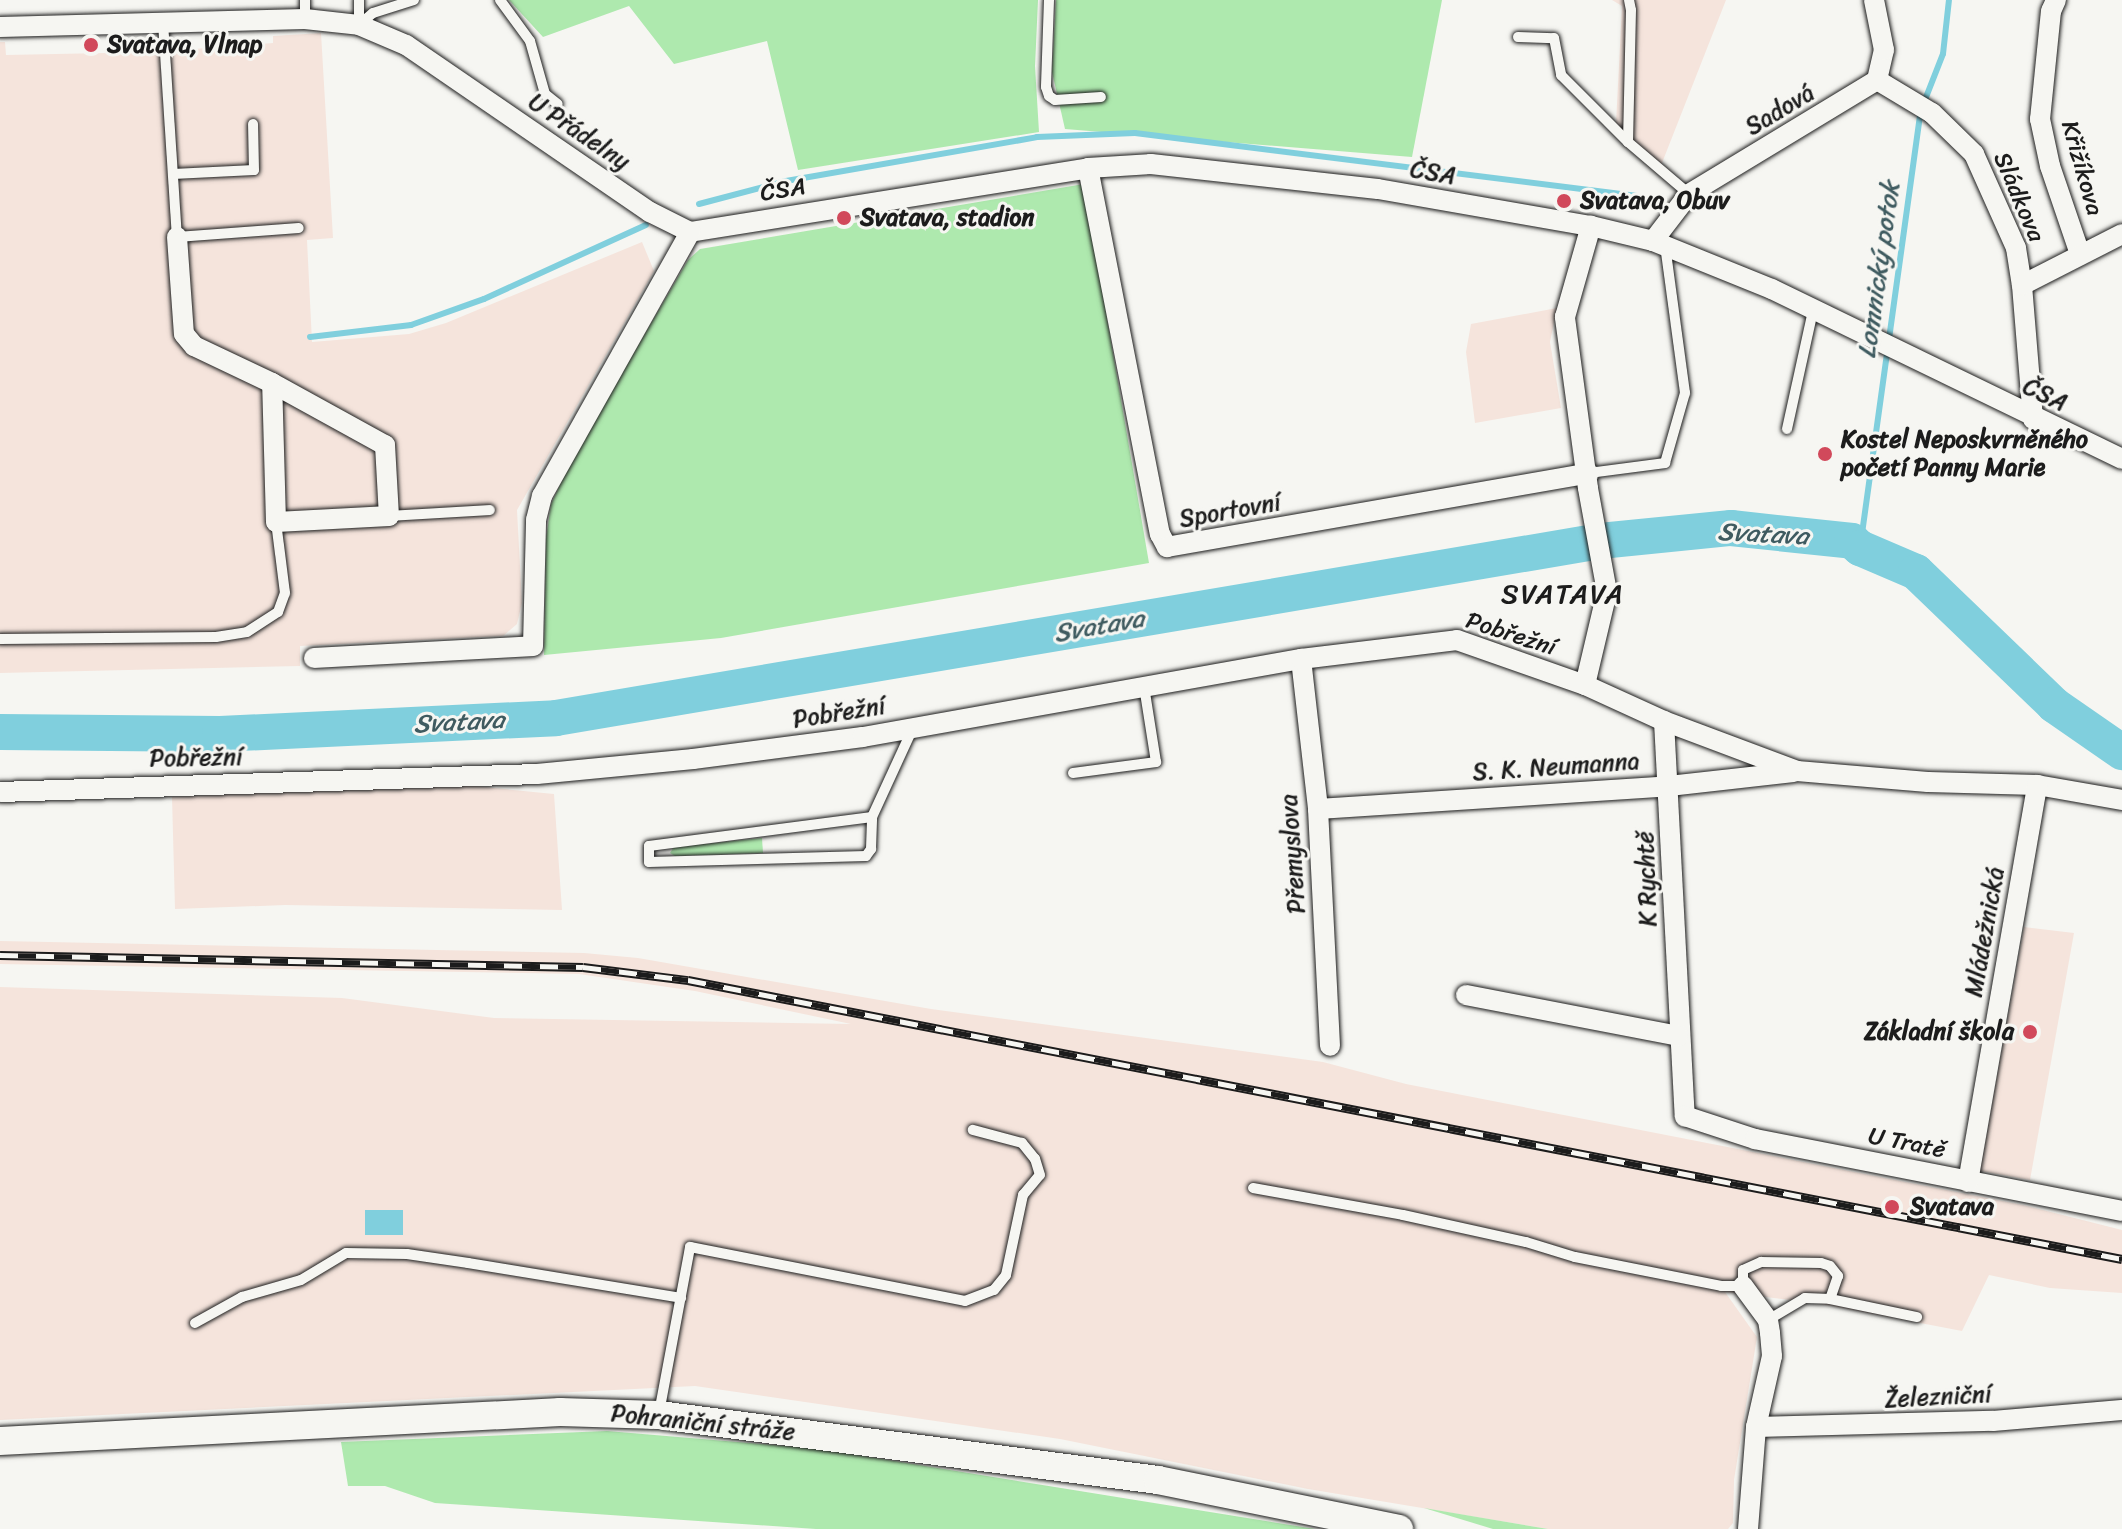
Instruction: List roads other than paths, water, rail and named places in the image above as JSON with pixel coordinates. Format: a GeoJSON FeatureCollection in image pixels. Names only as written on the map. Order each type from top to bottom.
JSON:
{"type":"FeatureCollection","features":[{"type":"Feature","properties":{"kind":"street"},"geometry":{"type":"LineString","coordinates":[[1874,0],[1884,50],[1877,80]]}},
{"type":"Feature","properties":{"kind":"street","name":"Křižíkova"},"geometry":{"type":"LineString","coordinates":[[2056,0],[2051,11],[2040,119],[2050,166],[2080,254]]}},
{"type":"Feature","properties":{"kind":"street","name":"U Přádelny"},"geometry":{"type":"LineString","coordinates":[[0,27],[163,22],[305,10],[359,25],[406,45],[650,212],[686,230]]}},
{"type":"Feature","properties":{"kind":"street","name":"Sládkova"},"geometry":{"type":"LineString","coordinates":[[1877,80],[1932,113],[1974,154],[2016,248],[2033,419]]}},
{"type":"Feature","properties":{"kind":"street","name":"Sadová"},"geometry":{"type":"LineString","coordinates":[[1659,244],[1689,194],[1877,80]]}},
{"type":"Feature","properties":{"kind":"street","name":"ČSA"},"geometry":{"type":"LineString","coordinates":[[686,230],[1088,168],[1151,164],[1378,189],[1591,226],[1659,244],[1772,289],[1813,311],[1902,350],[2033,419],[2122,459]]}},
{"type":"Feature","properties":{"kind":"street","name":"Sportovní"},"geometry":{"type":"LineString","coordinates":[[1088,168],[1160,534],[1167,547],[1588,480]]}},
{"type":"Feature","properties":{"kind":"street"},"geometry":{"type":"LineString","coordinates":[[1585,685],[1607,592],[1565,317],[1591,226]]}},
{"type":"Feature","properties":{"kind":"street"},"geometry":{"type":"LineString","coordinates":[[314,658],[533,646],[536,520],[542,496],[686,230]]}},
{"type":"Feature","properties":{"kind":"street","name":"Sládkova"},"geometry":{"type":"LineString","coordinates":[[2022,285],[2122,234]]}},
{"type":"Feature","properties":{"kind":"street"},"geometry":{"type":"LineString","coordinates":[[177,237],[184,334],[194,346],[272,383],[385,445],[389,516],[276,522],[272,383]]}},
{"type":"Feature","properties":{"kind":"street","name":"Pobřežní"},"geometry":{"type":"LineString","coordinates":[[0,792],[537,774],[693,759],[913,727],[1301,659],[1457,640],[1585,685],[1664,721]]}},
{"type":"Feature","properties":{"kind":"street","name":"Přemyslova"},"geometry":{"type":"LineString","coordinates":[[1301,659],[1318,809],[1330,1046]]}},
{"type":"Feature","properties":{"kind":"street","name":"S. K. Neumanna"},"geometry":{"type":"LineString","coordinates":[[1664,721],[1797,771]]}},
{"type":"Feature","properties":{"kind":"street","name":"K Rychtě"},"geometry":{"type":"LineString","coordinates":[[1664,721],[1678,1036],[1685,1116]]}},
{"type":"Feature","properties":{"kind":"street","name":"S. K. Neumanna"},"geometry":{"type":"LineString","coordinates":[[1318,809],[1669,786],[1797,771],[1928,782],[2037,785],[2122,800]]}},
{"type":"Feature","properties":{"kind":"street","name":"Mládežnická"},"geometry":{"type":"LineString","coordinates":[[1968,1182],[2037,785]]}},
{"type":"Feature","properties":{"kind":"street"},"geometry":{"type":"LineString","coordinates":[[1466,995],[1678,1036]]}},
{"type":"Feature","properties":{"kind":"street","name":"U Tratě"},"geometry":{"type":"LineString","coordinates":[[1685,1116],[1755,1139],[2122,1211]]}},
{"type":"Feature","properties":{"kind":"street"},"geometry":{"type":"LineString","coordinates":[[1743,1286],[1768,1320],[1772,1356],[1756,1427],[1748,1529]]}},
{"type":"Feature","properties":{"kind":"street","name":"Železniční"},"geometry":{"type":"LineString","coordinates":[[1756,1427],[1993,1421],[2122,1410]]}},
{"type":"Feature","properties":{"kind":"street","name":"Pohraniční stráže"},"geometry":{"type":"LineString","coordinates":[[0,1441],[560,1412],[659,1415],[1158,1480],[1399,1529]]}},
{"type":"Feature","properties":{"kind":"lane"},"geometry":{"type":"LineString","coordinates":[[359,0],[359,25]]}},
{"type":"Feature","properties":{"kind":"lane"},"geometry":{"type":"LineString","coordinates":[[359,25],[373,13],[414,0]]}},
{"type":"Feature","properties":{"kind":"lane"},"geometry":{"type":"LineString","coordinates":[[500,0],[530,41],[545,94],[558,104]]}},
{"type":"Feature","properties":{"kind":"lane"},"geometry":{"type":"LineString","coordinates":[[1049,0],[1046,87],[1049,96],[1055,100],[1101,97]]}},
{"type":"Feature","properties":{"kind":"lane"},"geometry":{"type":"LineString","coordinates":[[1628,142],[1629,0]]}},
{"type":"Feature","properties":{"kind":"lane"},"geometry":{"type":"LineString","coordinates":[[163,22],[177,237],[299,228]]}},
{"type":"Feature","properties":{"kind":"lane"},"geometry":{"type":"LineString","coordinates":[[1518,37],[1554,38],[1561,75],[1628,142],[1689,194]]}},
{"type":"Feature","properties":{"kind":"lane"},"geometry":{"type":"LineString","coordinates":[[173,174],[254,170],[253,124]]}},
{"type":"Feature","properties":{"kind":"lane"},"geometry":{"type":"LineString","coordinates":[[1588,480],[1665,463],[1685,393],[1659,244]]}},
{"type":"Feature","properties":{"kind":"lane"},"geometry":{"type":"LineString","coordinates":[[1787,429],[1813,311]]}},
{"type":"Feature","properties":{"kind":"lane"},"geometry":{"type":"LineString","coordinates":[[389,516],[490,510]]}},
{"type":"Feature","properties":{"kind":"lane"},"geometry":{"type":"LineString","coordinates":[[0,639],[216,637],[247,632],[278,612],[285,593],[276,522]]}},
{"type":"Feature","properties":{"kind":"lane"},"geometry":{"type":"LineString","coordinates":[[1073,773],[1156,762],[1144,686]]}},
{"type":"Feature","properties":{"kind":"lane"},"geometry":{"type":"LineString","coordinates":[[872,817],[649,846],[649,862],[866,856],[871,849],[872,817],[913,727]]}},
{"type":"Feature","properties":{"kind":"lane"},"geometry":{"type":"LineString","coordinates":[[659,1415],[690,1247],[965,1301],[994,1290],[1006,1275],[1023,1195],[1040,1175],[1035,1159],[1022,1143],[973,1130]]}},
{"type":"Feature","properties":{"kind":"lane"},"geometry":{"type":"LineString","coordinates":[[1253,1188],[1434,1222],[1575,1257],[1721,1286],[1743,1286],[1743,1270],[1761,1262],[1821,1263],[1835,1270],[1838,1276],[1830,1299]]}},
{"type":"Feature","properties":{"kind":"lane"},"geometry":{"type":"LineString","coordinates":[[195,1323],[242,1297],[301,1280],[346,1253],[407,1254],[681,1298]]}},
{"type":"Feature","properties":{"kind":"lane"},"geometry":{"type":"LineString","coordinates":[[1768,1320],[1805,1298],[1830,1299],[1917,1317]]}},
{"type":"Feature","properties":{"kind":"water"},"geometry":{"type":"Polygon","coordinates":[[[365,1210],[403,1210],[403,1235],[365,1235],[365,1210]]]}},
{"type":"Feature","properties":{"kind":"waterway","name":"Lomnický potok"},"geometry":{"type":"LineString","coordinates":[[1860,548],[1921,110],[1943,54],[1949,0]]}},
{"type":"Feature","properties":{"kind":"waterway"},"geometry":{"type":"LineString","coordinates":[[699,204],[786,181],[1037,137],[1135,133],[1637,196]]}},
{"type":"Feature","properties":{"kind":"waterway"},"geometry":{"type":"LineString","coordinates":[[310,337],[411,325],[484,299],[646,225]]}},
{"type":"Feature","properties":{"kind":"waterway","name":"Svatava"},"geometry":{"type":"LineString","coordinates":[[0,732],[220,734],[556,718],[1600,541],[1731,528],[1852,541],[1860,548],[1916,572],[2054,705],[2122,752]]}},
{"type":"Feature","properties":{"kind":"railway"},"geometry":{"type":"LineString","coordinates":[[0,955],[583,967],[688,980],[2122,1259]]}},
{"type":"Feature","properties":{"kind":"place","name":"Svatava, Vlnap"},"geometry":{"type":"Point","coordinates":[91,45]}},
{"type":"Feature","properties":{"kind":"place","name":"Svatava, Obuv"},"geometry":{"type":"Point","coordinates":[1564,201]}},
{"type":"Feature","properties":{"kind":"place","name":"Svatava, stadion"},"geometry":{"type":"Point","coordinates":[844,218]}},
{"type":"Feature","properties":{"kind":"place","name":"Kostel Neposkvrněného početí Panny Marie"},"geometry":{"type":"Point","coordinates":[1825,454]}},
{"type":"Feature","properties":{"kind":"place","name":"Základní škola"},"geometry":{"type":"Point","coordinates":[2030,1032]}},
{"type":"Feature","properties":{"kind":"place","name":"Svatava"},"geometry":{"type":"Point","coordinates":[1892,1207]}},
{"type":"Feature","properties":{"kind":"district","name":"SVATAVA"},"geometry":{"type":"Point","coordinates":[1563,594]}}]}
